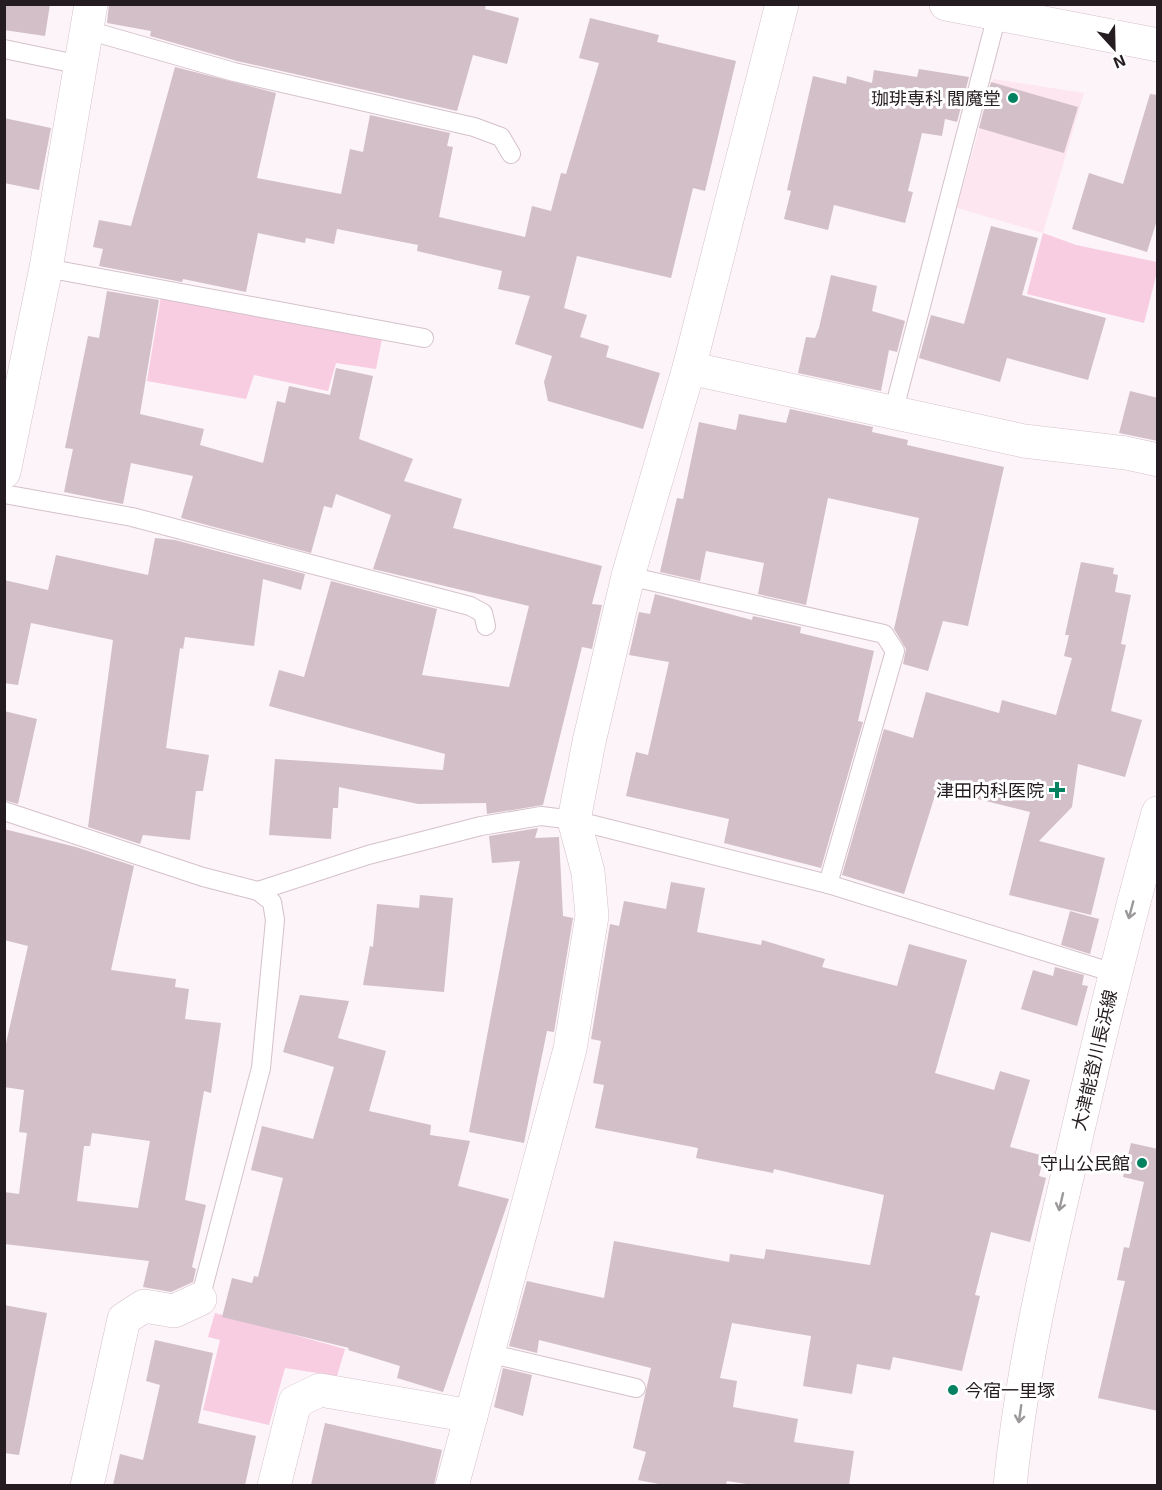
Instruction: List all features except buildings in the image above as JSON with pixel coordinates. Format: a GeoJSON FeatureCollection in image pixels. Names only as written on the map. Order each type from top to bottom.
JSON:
{"type":"FeatureCollection","features":[{"type":"Feature","properties":{"kind":"street"},"geometry":{"type":"LineString","coordinates":[[452,1485],[570,1049],[592,916],[588,872],[574,820],[589,742],[628,576],[689,368],[782,4]]}},
{"type":"Feature","properties":{"kind":"street"},"geometry":{"type":"LineString","coordinates":[[946,4],[1158,45]]}},
{"type":"Feature","properties":{"kind":"street"},"geometry":{"type":"LineString","coordinates":[[4,472],[10,420],[46,268],[89,17]]}},
{"type":"Feature","properties":{"kind":"street"},"geometry":{"type":"LineString","coordinates":[[689,368],[1024,441],[1126,453],[1158,460]]}},
{"type":"Feature","properties":{"kind":"street","name":"大津能登川長浜線"},"geometry":{"type":"LineString","coordinates":[[1010,1485],[1029,1348],[1114,973],[1150,873],[1158,813]]}},
{"type":"Feature","properties":{"kind":"street"},"geometry":{"type":"LineString","coordinates":[[87,1485],[124,1319],[144,1306],[174,1311],[200,1299]]}},
{"type":"Feature","properties":{"kind":"street"},"geometry":{"type":"LineString","coordinates":[[274,1485],[295,1402],[320,1390],[471,1416]]}},
{"type":"Feature","properties":{"kind":"lane"},"geometry":{"type":"LineString","coordinates":[[893,413],[997,15]]}},
{"type":"Feature","properties":{"kind":"lane"},"geometry":{"type":"LineString","coordinates":[[89,17],[234,72],[474,127],[501,137],[511,154]]}},
{"type":"Feature","properties":{"kind":"lane"},"geometry":{"type":"LineString","coordinates":[[4,49],[81,65]]}},
{"type":"Feature","properties":{"kind":"lane"},"geometry":{"type":"LineString","coordinates":[[46,268],[424,338]]}},
{"type":"Feature","properties":{"kind":"lane"},"geometry":{"type":"LineString","coordinates":[[4,494],[132,517],[470,606],[483,613],[486,626]]}},
{"type":"Feature","properties":{"kind":"lane"},"geometry":{"type":"LineString","coordinates":[[628,576],[884,634],[895,651],[828,884]]}},
{"type":"Feature","properties":{"kind":"lane"},"geometry":{"type":"LineString","coordinates":[[4,811],[203,876],[258,891],[272,902],[275,920],[261,1068],[200,1299]]}},
{"type":"Feature","properties":{"kind":"lane"},"geometry":{"type":"LineString","coordinates":[[258,891],[368,855],[481,826],[541,816],[574,820],[828,884],[1114,973]]}},
{"type":"Feature","properties":{"kind":"lane"},"geometry":{"type":"LineString","coordinates":[[488,1353],[636,1388]]}},
{"type":"Feature","properties":{"kind":"shaded area"},"geometry":{"type":"Polygon","coordinates":[[[993,79],[1084,93],[1043,233],[957,208],[993,79]]]}},
{"type":"Feature","properties":{"kind":"shaded area"},"geometry":{"type":"Polygon","coordinates":[[[1043,233],[1076,245],[1157,262],[1157,272],[1144,323],[1027,294],[1043,233]]]}},
{"type":"Feature","properties":{"kind":"shaded area"},"geometry":{"type":"Polygon","coordinates":[[[161,296],[382,339],[376,369],[336,363],[328,391],[254,375],[246,399],[147,381],[161,296]]]}},
{"type":"Feature","properties":{"kind":"shaded area"},"geometry":{"type":"Polygon","coordinates":[[[215,1313],[345,1349],[337,1376],[285,1368],[269,1425],[203,1410],[220,1340],[208,1337],[215,1313]]]}},
{"type":"Feature","properties":{"kind":"place","name":"珈琲専科 閻魔堂"},"geometry":{"type":"Point","coordinates":[1013,98]}},
{"type":"Feature","properties":{"kind":"place","name":"津田内科医院"},"geometry":{"type":"Point","coordinates":[1057,790]}},
{"type":"Feature","properties":{"kind":"place","name":"守山公民館"},"geometry":{"type":"Point","coordinates":[1142,1163]}},
{"type":"Feature","properties":{"kind":"place","name":"今宿一里塚"},"geometry":{"type":"Point","coordinates":[953,1390]}}]}
